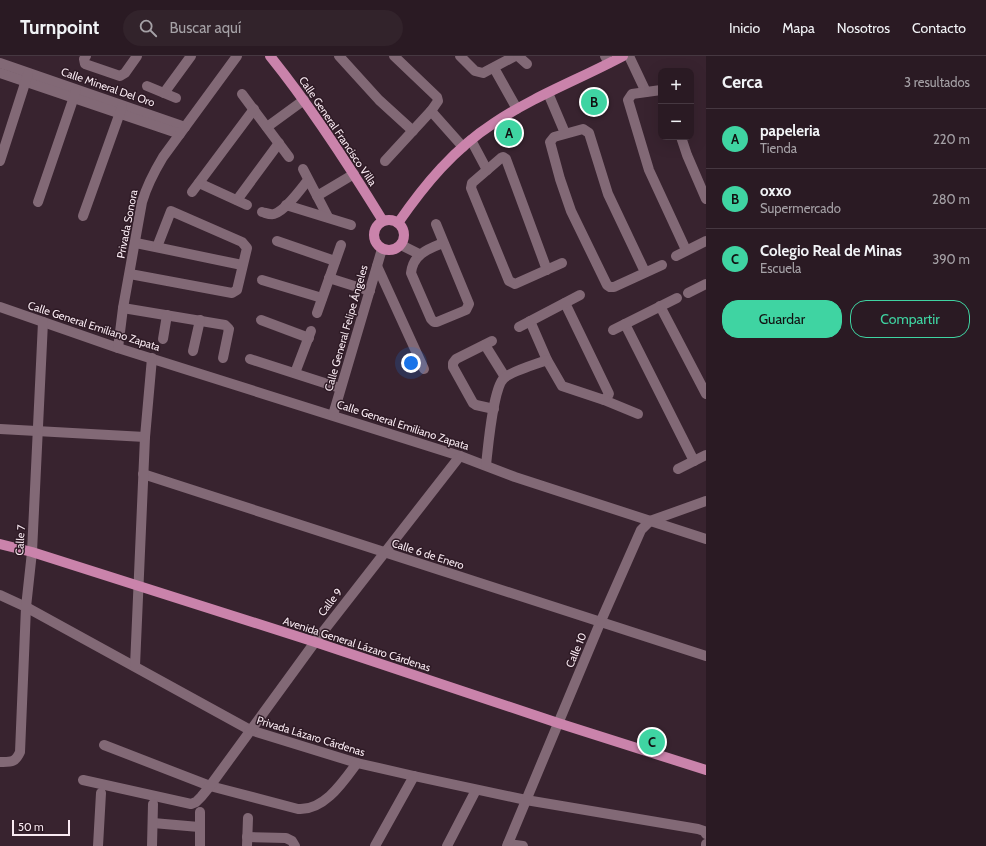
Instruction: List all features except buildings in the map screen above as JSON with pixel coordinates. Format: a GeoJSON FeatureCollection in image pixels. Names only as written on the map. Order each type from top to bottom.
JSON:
{"type":"FeatureCollection","features":[{"type":"Feature","properties":{"kind":"main road","name":"Calle General Francisco Villa"},"geometry":{"type":"LineString","coordinates":[[270,56],[304,100],[354,174],[383,221]]}},
{"type":"Feature","properties":{"kind":"main road"},"geometry":{"type":"LineString","coordinates":[[398,223],[428,182],[445,163],[471,140],[494,123],[517,109],[607,60],[623,56]]}},
{"type":"Feature","properties":{"kind":"main road"},"geometry":{"type":"LineString","coordinates":[[383,221],[393,221],[398,223],[404,231],[404,240],[401,245],[392,250],[382,249],[378,246],[374,237],[376,228],[383,221]]}},
{"type":"Feature","properties":{"kind":"main road","name":"Avenida General Lázaro Cárdenas"},"geometry":{"type":"LineString","coordinates":[[0,544],[32,552],[315,642],[558,723],[706,770]]}},
{"type":"Feature","properties":{"kind":"street"},"geometry":{"type":"LineString","coordinates":[[86,56],[84,59],[85,64],[120,76],[125,73],[137,56]]}},
{"type":"Feature","properties":{"kind":"street"},"geometry":{"type":"LineString","coordinates":[[164,93],[191,56]]}},
{"type":"Feature","properties":{"kind":"street"},"geometry":{"type":"LineString","coordinates":[[339,56],[379,100],[413,131]]}},
{"type":"Feature","properties":{"kind":"street"},"geometry":{"type":"LineString","coordinates":[[386,161],[431,111],[438,101],[437,97],[394,56]]}},
{"type":"Feature","properties":{"kind":"street"},"geometry":{"type":"LineString","coordinates":[[460,56],[479,73],[483,73],[494,68],[515,56]]}},
{"type":"Feature","properties":{"kind":"street"},"geometry":{"type":"LineString","coordinates":[[518,56],[527,64]]}},
{"type":"Feature","properties":{"kind":"street"},"geometry":{"type":"LineString","coordinates":[[629,56],[646,92]]}},
{"type":"Feature","properties":{"kind":"street","name":"Privada Sonora"},"geometry":{"type":"LineString","coordinates":[[118,348],[142,202],[147,186],[154,171],[234,57]]}},
{"type":"Feature","properties":{"kind":"street","name":"Calle Mineral Del Oro"},"geometry":{"type":"LineString","coordinates":[[0,63],[27,76],[183,130]]}},
{"type":"Feature","properties":{"kind":"street"},"geometry":{"type":"LineString","coordinates":[[494,68],[517,109]]}},
{"type":"Feature","properties":{"kind":"street","name":"Calle Mineral Del Oro"},"geometry":{"type":"LineString","coordinates":[[0,72],[27,76]]}},
{"type":"Feature","properties":{"kind":"street"},"geometry":{"type":"LineString","coordinates":[[0,161],[27,76]]}},
{"type":"Feature","properties":{"kind":"street"},"geometry":{"type":"LineString","coordinates":[[146,86],[176,98]]}},
{"type":"Feature","properties":{"kind":"street"},"geometry":{"type":"LineString","coordinates":[[658,90],[632,94],[628,100],[649,170],[686,250]]}},
{"type":"Feature","properties":{"kind":"street"},"geometry":{"type":"LineString","coordinates":[[38,202],[75,93]]}},
{"type":"Feature","properties":{"kind":"street"},"geometry":{"type":"LineString","coordinates":[[548,93],[565,133]]}},
{"type":"Feature","properties":{"kind":"street"},"geometry":{"type":"LineString","coordinates":[[242,94],[289,157]]}},
{"type":"Feature","properties":{"kind":"street"},"geometry":{"type":"LineString","coordinates":[[267,127],[304,100]]}},
{"type":"Feature","properties":{"kind":"street"},"geometry":{"type":"LineString","coordinates":[[84,216],[121,109]]}},
{"type":"Feature","properties":{"kind":"street"},"geometry":{"type":"LineString","coordinates":[[192,192],[254,109]]}},
{"type":"Feature","properties":{"kind":"street"},"geometry":{"type":"LineString","coordinates":[[431,111],[463,147]]}},
{"type":"Feature","properties":{"kind":"street"},"geometry":{"type":"LineString","coordinates":[[645,272],[608,194],[589,133],[583,129],[565,133],[551,139],[550,142],[560,179],[574,217],[607,285],[614,287],[662,264]]}},
{"type":"Feature","properties":{"kind":"street"},"geometry":{"type":"LineString","coordinates":[[471,140],[487,170]]}},
{"type":"Feature","properties":{"kind":"street"},"geometry":{"type":"LineString","coordinates":[[682,140],[706,199]]}},
{"type":"Feature","properties":{"kind":"street"},"geometry":{"type":"LineString","coordinates":[[238,200],[279,143]]}},
{"type":"Feature","properties":{"kind":"street"},"geometry":{"type":"LineString","coordinates":[[547,270],[506,159],[503,157],[472,183],[470,188],[509,281],[515,284],[547,270],[562,263]]}},
{"type":"Feature","properties":{"kind":"street"},"geometry":{"type":"LineString","coordinates":[[302,169],[328,217]]}},
{"type":"Feature","properties":{"kind":"street"},"geometry":{"type":"LineString","coordinates":[[317,196],[354,174]]}},
{"type":"Feature","properties":{"kind":"street"},"geometry":{"type":"LineString","coordinates":[[262,212],[274,214],[286,205],[308,180]]}},
{"type":"Feature","properties":{"kind":"street"},"geometry":{"type":"LineString","coordinates":[[199,183],[247,205]]}},
{"type":"Feature","properties":{"kind":"street"},"geometry":{"type":"LineString","coordinates":[[286,205],[351,225]]}},
{"type":"Feature","properties":{"kind":"street"},"geometry":{"type":"LineString","coordinates":[[130,274],[232,293],[237,290],[247,248],[242,242],[171,211],[157,247]]}},
{"type":"Feature","properties":{"kind":"street"},"geometry":{"type":"LineString","coordinates":[[436,224],[469,304],[466,310],[434,322],[430,319],[411,273],[411,269],[419,254],[443,243]]}},
{"type":"Feature","properties":{"kind":"street"},"geometry":{"type":"LineString","coordinates":[[277,241],[335,261]]}},
{"type":"Feature","properties":{"kind":"street"},"geometry":{"type":"LineString","coordinates":[[676,256],[706,241]]}},
{"type":"Feature","properties":{"kind":"street"},"geometry":{"type":"LineString","coordinates":[[136,243],[242,266]]}},
{"type":"Feature","properties":{"kind":"street"},"geometry":{"type":"LineString","coordinates":[[317,313],[341,245]]}},
{"type":"Feature","properties":{"kind":"street"},"geometry":{"type":"LineString","coordinates":[[401,245],[419,254]]}},
{"type":"Feature","properties":{"kind":"street","name":"Calle General Felipe Ángeles"},"geometry":{"type":"LineString","coordinates":[[333,415],[382,249]]}},
{"type":"Feature","properties":{"kind":"street"},"geometry":{"type":"LineString","coordinates":[[377,266],[424,369]]}},
{"type":"Feature","properties":{"kind":"street"},"geometry":{"type":"LineString","coordinates":[[329,278],[370,291]]}},
{"type":"Feature","properties":{"kind":"street"},"geometry":{"type":"LineString","coordinates":[[262,280],[322,298]]}},
{"type":"Feature","properties":{"kind":"street"},"geometry":{"type":"LineString","coordinates":[[688,293],[705,286]]}},
{"type":"Feature","properties":{"kind":"street"},"geometry":{"type":"LineString","coordinates":[[520,327],[580,295]]}},
{"type":"Feature","properties":{"kind":"street"},"geometry":{"type":"LineString","coordinates":[[613,330],[677,298]]}},
{"type":"Feature","properties":{"kind":"street"},"geometry":{"type":"LineString","coordinates":[[565,303],[609,394],[604,400]]}},
{"type":"Feature","properties":{"kind":"street"},"geometry":{"type":"LineString","coordinates":[[660,306],[706,394]]}},
{"type":"Feature","properties":{"kind":"street","name":"Calle General Emiliano Zapata"},"geometry":{"type":"LineString","coordinates":[[0,307],[118,348],[460,456],[515,477],[706,539]]}},
{"type":"Feature","properties":{"kind":"street"},"geometry":{"type":"LineString","coordinates":[[124,308],[200,320],[227,327],[229,329],[223,358]]}},
{"type":"Feature","properties":{"kind":"street"},"geometry":{"type":"LineString","coordinates":[[163,339],[167,315]]}},
{"type":"Feature","properties":{"kind":"street"},"geometry":{"type":"LineString","coordinates":[[193,351],[200,320]]}},
{"type":"Feature","properties":{"kind":"street"},"geometry":{"type":"LineString","coordinates":[[261,320],[310,334],[295,374]]}},
{"type":"Feature","properties":{"kind":"street"},"geometry":{"type":"LineString","coordinates":[[530,321],[547,360],[562,386],[604,400],[638,414]]}},
{"type":"Feature","properties":{"kind":"street","name":"Calle 7"},"geometry":{"type":"LineString","coordinates":[[0,762],[12,762],[17,759],[20,752],[26,607],[32,552],[43,322]]}},
{"type":"Feature","properties":{"kind":"street"},"geometry":{"type":"LineString","coordinates":[[625,324],[694,461]]}},
{"type":"Feature","properties":{"kind":"street"},"geometry":{"type":"LineString","coordinates":[[494,409],[473,403],[453,367],[453,363],[456,359],[489,343],[505,377]]}},
{"type":"Feature","properties":{"kind":"street"},"geometry":{"type":"LineString","coordinates":[[135,666],[143,474],[152,358]]}},
{"type":"Feature","properties":{"kind":"street"},"geometry":{"type":"LineString","coordinates":[[250,359],[340,388]]}},
{"type":"Feature","properties":{"kind":"street"},"geometry":{"type":"LineString","coordinates":[[486,465],[498,387],[505,377],[547,360]]}},
{"type":"Feature","properties":{"kind":"street"},"geometry":{"type":"LineString","coordinates":[[0,429],[145,438]]}},
{"type":"Feature","properties":{"kind":"street"},"geometry":{"type":"LineString","coordinates":[[678,468],[706,455]]}},
{"type":"Feature","properties":{"kind":"street","name":"Calle 9"},"geometry":{"type":"LineString","coordinates":[[83,780],[191,804],[196,802],[210,786],[315,642],[460,456]]}},
{"type":"Feature","properties":{"kind":"street","name":"Calle 6 de Enero"},"geometry":{"type":"LineString","coordinates":[[143,474],[600,623],[706,656]]}},
{"type":"Feature","properties":{"kind":"street"},"geometry":{"type":"LineString","coordinates":[[650,521],[706,502]]}},
{"type":"Feature","properties":{"kind":"street","name":"Calle 10"},"geometry":{"type":"LineString","coordinates":[[507,845],[637,536],[650,521]]}},
{"type":"Feature","properties":{"kind":"street","name":"Privada Lázaro Cárdenas"},"geometry":{"type":"LineString","coordinates":[[0,595],[26,607],[250,730],[357,763],[476,790],[526,800],[694,828],[705,832]]}},
{"type":"Feature","properties":{"kind":"street"},"geometry":{"type":"LineString","coordinates":[[104,745],[210,786],[298,809],[309,809],[323,801],[335,791],[357,763]]}},
{"type":"Feature","properties":{"kind":"street"},"geometry":{"type":"LineString","coordinates":[[375,846],[414,776]]}},
{"type":"Feature","properties":{"kind":"street"},"geometry":{"type":"LineString","coordinates":[[447,846],[476,790]]}},
{"type":"Feature","properties":{"kind":"street"},"geometry":{"type":"LineString","coordinates":[[98,846],[101,793]]}},
{"type":"Feature","properties":{"kind":"street"},"geometry":{"type":"LineString","coordinates":[[152,846],[153,804]]}},
{"type":"Feature","properties":{"kind":"street"},"geometry":{"type":"LineString","coordinates":[[200,812],[200,846]]}},
{"type":"Feature","properties":{"kind":"street"},"geometry":{"type":"LineString","coordinates":[[248,818],[247,842],[286,838],[292,841],[295,846]]}},
{"type":"Feature","properties":{"kind":"street"},"geometry":{"type":"LineString","coordinates":[[153,823],[199,827]]}},
{"type":"Feature","properties":{"kind":"street"},"geometry":{"type":"LineString","coordinates":[[507,845],[523,846]]}},
{"type":"Feature","properties":{"kind":"place","name":"oxxo"},"geometry":{"type":"Point","coordinates":[594,102]}},
{"type":"Feature","properties":{"kind":"place","name":"papeleria"},"geometry":{"type":"Point","coordinates":[509,133]}},
{"type":"Feature","properties":{"kind":"place","name":"Colegio Real de Minas"},"geometry":{"type":"Point","coordinates":[652,742]}}]}
